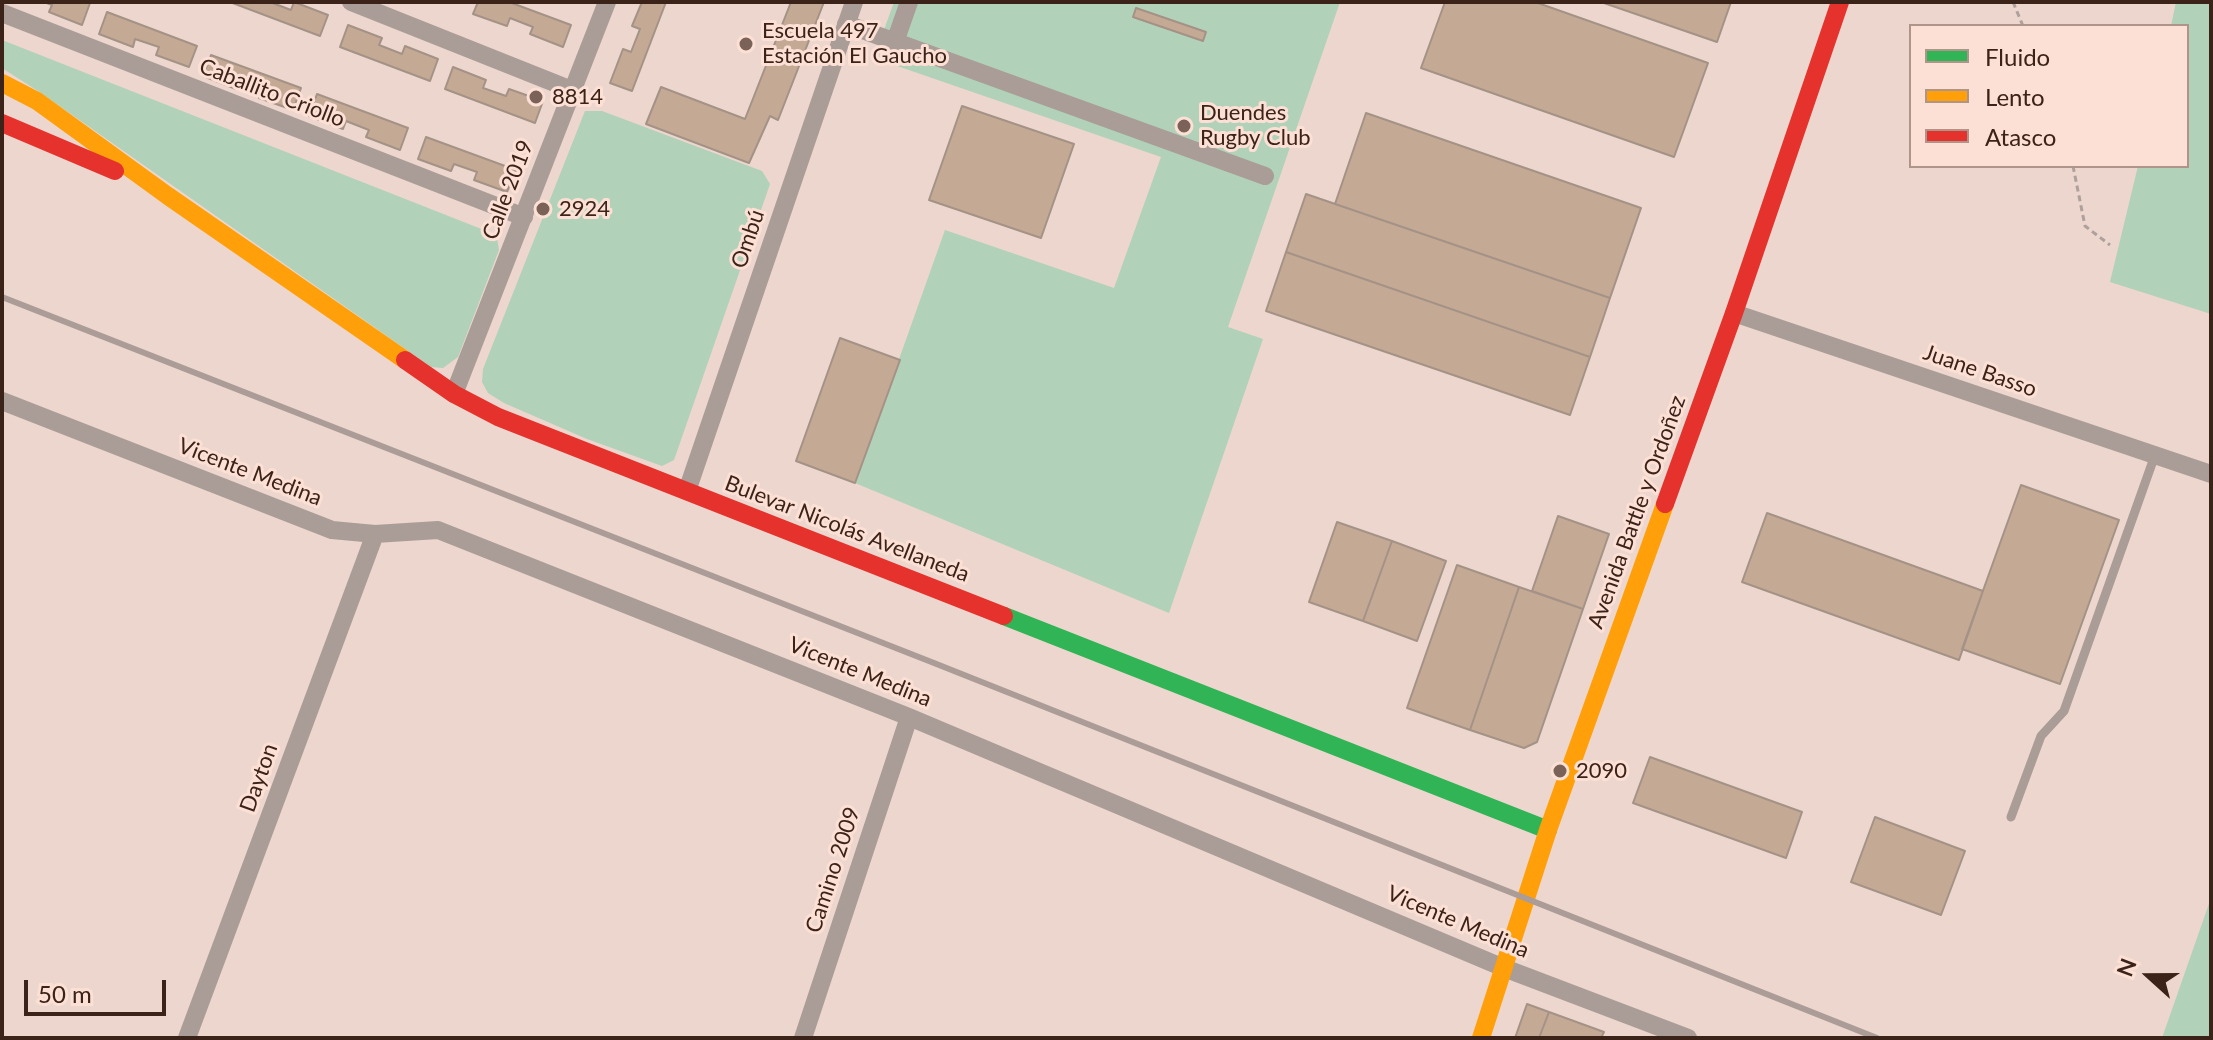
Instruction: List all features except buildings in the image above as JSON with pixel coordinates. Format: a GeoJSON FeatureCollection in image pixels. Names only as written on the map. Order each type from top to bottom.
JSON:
{"type":"FeatureCollection","features":[{"type":"Feature","properties":{"kind":"main road","name":"Avenida Battle y Ordoñez"},"geometry":{"type":"LineString","coordinates":[[1481,1038],[1548,830],[1734,313],[1840,2]]}},
{"type":"Feature","properties":{"kind":"main road","name":"Bulevar Nicolás Avellaneda"},"geometry":{"type":"LineString","coordinates":[[2,83],[37,101],[168,196],[454,394],[498,417],[1548,830]]}},
{"type":"Feature","properties":{"kind":"main road","name":"Bulevar Nicolás Avellaneda"},"geometry":{"type":"LineString","coordinates":[[2,123],[63,147],[168,196]]}},
{"type":"Feature","properties":{"kind":"street"},"geometry":{"type":"LineString","coordinates":[[351,2],[572,90]]}},
{"type":"Feature","properties":{"kind":"street","name":"Calle 2019"},"geometry":{"type":"LineString","coordinates":[[454,394],[607,2]]}},
{"type":"Feature","properties":{"kind":"street","name":"Ombú"},"geometry":{"type":"LineString","coordinates":[[687,491],[854,2]]}},
{"type":"Feature","properties":{"kind":"street"},"geometry":{"type":"LineString","coordinates":[[895,42],[909,2]]}},
{"type":"Feature","properties":{"kind":"street","name":"Caballito Criollo"},"geometry":{"type":"LineString","coordinates":[[2,13],[524,217]]}},
{"type":"Feature","properties":{"kind":"street"},"geometry":{"type":"LineString","coordinates":[[846,24],[1265,176]]}},
{"type":"Feature","properties":{"kind":"street","name":"Juane Basso"},"geometry":{"type":"LineString","coordinates":[[1734,313],[2211,474]]}},
{"type":"Feature","properties":{"kind":"street","name":"Vicente Medina"},"geometry":{"type":"LineString","coordinates":[[2,401],[332,530],[375,534],[438,530],[909,717],[1504,968],[1688,1038]]}},
{"type":"Feature","properties":{"kind":"street","name":"Dayton"},"geometry":{"type":"LineString","coordinates":[[187,1038],[375,534]]}},
{"type":"Feature","properties":{"kind":"street","name":"Camino 2009"},"geometry":{"type":"LineString","coordinates":[[803,1038],[909,717]]}},
{"type":"Feature","properties":{"kind":"lane"},"geometry":{"type":"LineString","coordinates":[[2011,817],[2041,736],[2064,711],[2155,455]]}},
{"type":"Feature","properties":{"kind":"path"},"geometry":{"type":"LineString","coordinates":[[2013,2],[2022,24]]}},
{"type":"Feature","properties":{"kind":"path"},"geometry":{"type":"LineString","coordinates":[[2073,168],[2085,226],[2110,245]]}},
{"type":"Feature","properties":{"kind":"green space"},"geometry":{"type":"Polygon","coordinates":[[[894,2],[1340,2],[1228,327],[1263,339],[1169,613],[855,483],[945,230],[1114,288],[1161,157],[874,58],[894,2]]]}},
{"type":"Feature","properties":{"kind":"green space"},"geometry":{"type":"Polygon","coordinates":[[[2176,2],[2211,2],[2211,314],[2110,282],[2138,168],[2189,168],[2189,24],[2171,24],[2176,2]]]}},
{"type":"Feature","properties":{"kind":"green space"},"geometry":{"type":"Polygon","coordinates":[[[2,40],[489,232],[497,238],[499,250],[458,357],[443,368],[431,367],[2,68],[2,40]]]}},
{"type":"Feature","properties":{"kind":"green space"},"geometry":{"type":"Polygon","coordinates":[[[585,111],[602,111],[762,171],[770,184],[674,460],[662,466],[587,439],[504,403],[488,393],[482,382],[483,369],[585,111]]]}},
{"type":"Feature","properties":{"kind":"green space"},"geometry":{"type":"Polygon","coordinates":[[[2211,898],[2211,1038],[2162,1038],[2211,898]]]}},
{"type":"Feature","properties":{"kind":"railway"},"geometry":{"type":"LineString","coordinates":[[2,297],[1877,1038]]}},
{"type":"Feature","properties":{"kind":"traffic: fast"},"geometry":{"type":"LineString","coordinates":[[1004,616],[1548,830]]}},
{"type":"Feature","properties":{"kind":"traffic: slow"},"geometry":{"type":"LineString","coordinates":[[2,83],[37,101],[405,360]]}},
{"type":"Feature","properties":{"kind":"traffic: slow"},"geometry":{"type":"LineString","coordinates":[[1481,1038],[1548,830],[1665,504]]}},
{"type":"Feature","properties":{"kind":"traffic: jam"},"geometry":{"type":"LineString","coordinates":[[1665,504],[1840,2]]}},
{"type":"Feature","properties":{"kind":"traffic: jam"},"geometry":{"type":"LineString","coordinates":[[2,123],[115,171]]}},
{"type":"Feature","properties":{"kind":"traffic: jam"},"geometry":{"type":"LineString","coordinates":[[405,360],[454,394],[498,417],[1004,616]]}},
{"type":"Feature","properties":{"kind":"place","name":"Escuela 497 Estación El Gaucho"},"geometry":{"type":"Point","coordinates":[746,44]}},
{"type":"Feature","properties":{"kind":"place","name":"8814"},"geometry":{"type":"Point","coordinates":[536,97]}},
{"type":"Feature","properties":{"kind":"place","name":"Duendes Rugby Club"},"geometry":{"type":"Point","coordinates":[1184,126]}},
{"type":"Feature","properties":{"kind":"place","name":"2924"},"geometry":{"type":"Point","coordinates":[543,209]}},
{"type":"Feature","properties":{"kind":"place","name":"2090"},"geometry":{"type":"Point","coordinates":[1560,771]}}]}
